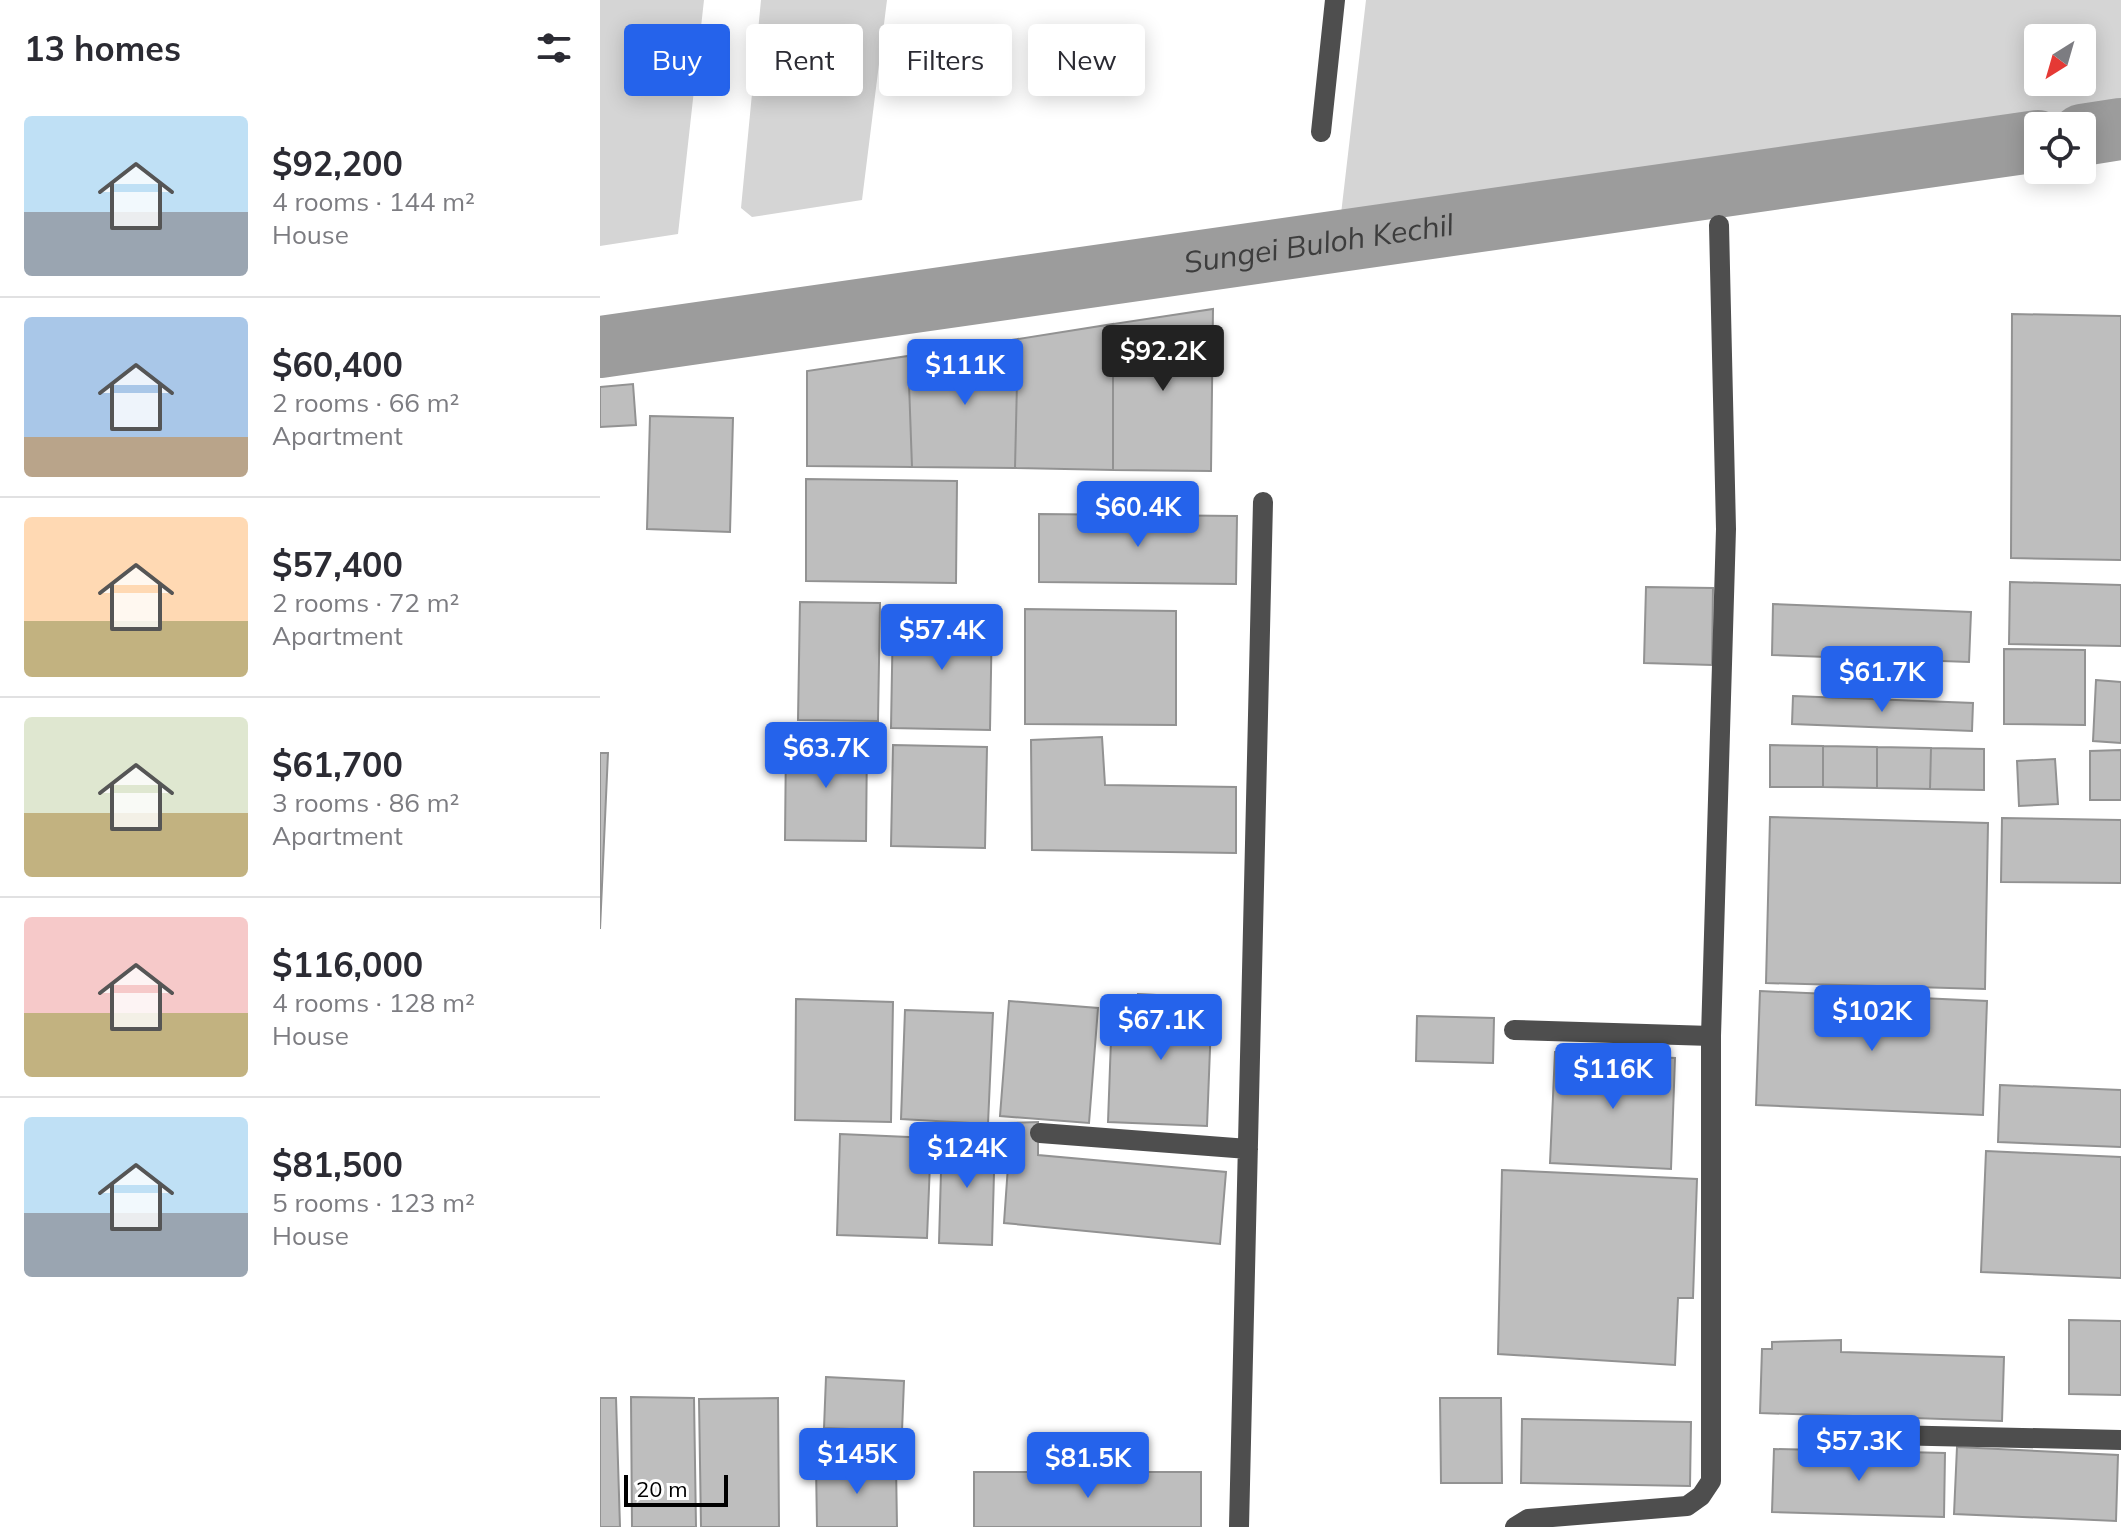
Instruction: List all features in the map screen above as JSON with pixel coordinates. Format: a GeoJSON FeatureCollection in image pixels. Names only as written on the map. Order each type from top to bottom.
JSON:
{"type":"FeatureCollection","features":[{"type":"Feature","properties":{"kind":"lane"},"geometry":{"type":"LineString","coordinates":[[1321,132],[1335,0]]}},
{"type":"Feature","properties":{"kind":"lane"},"geometry":{"type":"LineString","coordinates":[[1515,1527],[1528,1519],[1687,1506],[1701,1496],[1711,1481],[1711,1036],[1726,529],[1719,225]]}},
{"type":"Feature","properties":{"kind":"lane"},"geometry":{"type":"LineString","coordinates":[[1239,1527],[1263,502]]}},
{"type":"Feature","properties":{"kind":"lane"},"geometry":{"type":"LineString","coordinates":[[1514,1030],[1711,1036]]}},
{"type":"Feature","properties":{"kind":"lane"},"geometry":{"type":"LineString","coordinates":[[1040,1133],[1248,1149]]}},
{"type":"Feature","properties":{"kind":"lane"},"geometry":{"type":"LineString","coordinates":[[1887,1435],[2121,1440]]}},
{"type":"Feature","properties":{"kind":"shaded area"},"geometry":{"type":"Polygon","coordinates":[[[600,0],[704,0],[701,24],[624,24],[624,96],[693,96],[678,234],[600,246],[600,0]]]}},
{"type":"Feature","properties":{"kind":"shaded area"},"geometry":{"type":"Polygon","coordinates":[[[761,0],[887,0],[884,24],[879,24],[879,64],[862,200],[752,217],[741,208],[752,96],[863,96],[863,24],[759,24],[761,0]]]}},
{"type":"Feature","properties":{"kind":"shaded area"},"geometry":{"type":"Polygon","coordinates":[[[1366,0],[2121,0],[2121,104],[2064,112],[2024,112],[2024,118],[1341,214],[1366,0]]]}},
{"type":"Feature","properties":{"kind":"building"},"geometry":{"type":"Polygon","coordinates":[[[1213,309],[1211,471],[1113,470],[1113,324],[1213,309]]]}},
{"type":"Feature","properties":{"kind":"building"},"geometry":{"type":"Polygon","coordinates":[[[2012,314],[2121,316],[2121,560],[2011,558],[2012,314]]]}},
{"type":"Feature","properties":{"kind":"building"},"geometry":{"type":"Polygon","coordinates":[[[1113,324],[1113,470],[1015,468],[1018,339],[1113,324]]]}},
{"type":"Feature","properties":{"kind":"building"},"geometry":{"type":"Polygon","coordinates":[[[1018,339],[1015,468],[912,467],[908,356],[1018,339]]]}},
{"type":"Feature","properties":{"kind":"building"},"geometry":{"type":"Polygon","coordinates":[[[908,356],[912,467],[807,466],[807,371],[908,356]]]}},
{"type":"Feature","properties":{"kind":"building"},"geometry":{"type":"Polygon","coordinates":[[[633,384],[636,425],[600,427],[600,387],[633,384]]]}},
{"type":"Feature","properties":{"kind":"building"},"geometry":{"type":"Polygon","coordinates":[[[650,416],[733,418],[730,532],[647,529],[650,416]]]}},
{"type":"Feature","properties":{"kind":"building"},"geometry":{"type":"Polygon","coordinates":[[[806,479],[957,481],[956,583],[806,581],[806,479]]]}},
{"type":"Feature","properties":{"kind":"building"},"geometry":{"type":"Polygon","coordinates":[[[1039,514],[1237,516],[1236,584],[1039,582],[1039,514]]]}},
{"type":"Feature","properties":{"kind":"building"},"geometry":{"type":"Polygon","coordinates":[[[2010,582],[2121,585],[2121,646],[2009,644],[2010,582]]]}},
{"type":"Feature","properties":{"kind":"building"},"geometry":{"type":"Polygon","coordinates":[[[1646,587],[1713,588],[1712,665],[1644,663],[1646,587]]]}},
{"type":"Feature","properties":{"kind":"building"},"geometry":{"type":"Polygon","coordinates":[[[800,602],[880,603],[878,721],[798,720],[800,602]]]}},
{"type":"Feature","properties":{"kind":"building"},"geometry":{"type":"Polygon","coordinates":[[[1773,604],[1971,612],[1969,662],[1772,655],[1773,604]]]}},
{"type":"Feature","properties":{"kind":"building"},"geometry":{"type":"Polygon","coordinates":[[[1025,609],[1176,611],[1176,725],[1025,724],[1025,609]]]}},
{"type":"Feature","properties":{"kind":"building"},"geometry":{"type":"Polygon","coordinates":[[[893,614],[992,615],[990,730],[891,728],[893,614]]]}},
{"type":"Feature","properties":{"kind":"building"},"geometry":{"type":"Polygon","coordinates":[[[2004,649],[2085,650],[2085,725],[2004,724],[2004,649]]]}},
{"type":"Feature","properties":{"kind":"building"},"geometry":{"type":"Polygon","coordinates":[[[2096,680],[2121,682],[2121,743],[2093,741],[2096,680]]]}},
{"type":"Feature","properties":{"kind":"building"},"geometry":{"type":"Polygon","coordinates":[[[1793,696],[1973,703],[1972,731],[1792,724],[1793,696]]]}},
{"type":"Feature","properties":{"kind":"building"},"geometry":{"type":"Polygon","coordinates":[[[1102,737],[1105,785],[1236,787],[1236,853],[1032,850],[1031,740],[1102,737]]]}},
{"type":"Feature","properties":{"kind":"building"},"geometry":{"type":"Polygon","coordinates":[[[786,738],[867,740],[866,841],[785,840],[786,738]]]}},
{"type":"Feature","properties":{"kind":"building"},"geometry":{"type":"Polygon","coordinates":[[[893,745],[987,747],[985,848],[891,846],[893,745]]]}},
{"type":"Feature","properties":{"kind":"building"},"geometry":{"type":"Polygon","coordinates":[[[1770,745],[1823,746],[1823,787],[1770,787],[1770,745]]]}},
{"type":"Feature","properties":{"kind":"building"},"geometry":{"type":"Polygon","coordinates":[[[1823,746],[1877,747],[1877,788],[1823,787],[1823,746]]]}},
{"type":"Feature","properties":{"kind":"building"},"geometry":{"type":"Polygon","coordinates":[[[1877,747],[1931,748],[1930,789],[1877,788],[1877,747]]]}},
{"type":"Feature","properties":{"kind":"building"},"geometry":{"type":"Polygon","coordinates":[[[1931,748],[1984,749],[1984,790],[1930,789],[1931,748]]]}},
{"type":"Feature","properties":{"kind":"building"},"geometry":{"type":"Polygon","coordinates":[[[2121,750],[2121,800],[2090,800],[2090,751],[2121,750]]]}},
{"type":"Feature","properties":{"kind":"building"},"geometry":{"type":"Polygon","coordinates":[[[600,753],[608,753],[600,929],[600,753]]]}},
{"type":"Feature","properties":{"kind":"building"},"geometry":{"type":"Polygon","coordinates":[[[2055,759],[2058,804],[2019,806],[2017,761],[2055,759]]]}},
{"type":"Feature","properties":{"kind":"building"},"geometry":{"type":"Polygon","coordinates":[[[1770,817],[1988,823],[1985,989],[1766,983],[1770,817]]]}},
{"type":"Feature","properties":{"kind":"building"},"geometry":{"type":"Polygon","coordinates":[[[2002,818],[2121,820],[2121,883],[2001,882],[2002,818]]]}},
{"type":"Feature","properties":{"kind":"building"},"geometry":{"type":"Polygon","coordinates":[[[1760,991],[1987,1001],[1983,1115],[1756,1105],[1760,991]]]}},
{"type":"Feature","properties":{"kind":"building"},"geometry":{"type":"Polygon","coordinates":[[[1138,994],[1212,998],[1207,1126],[1108,1122],[1112,1012],[1138,1013],[1138,994]]]}},
{"type":"Feature","properties":{"kind":"building"},"geometry":{"type":"Polygon","coordinates":[[[796,999],[893,1002],[891,1122],[795,1120],[796,999]]]}},
{"type":"Feature","properties":{"kind":"building"},"geometry":{"type":"Polygon","coordinates":[[[1009,1001],[1098,1008],[1089,1123],[1000,1116],[1009,1001]]]}},
{"type":"Feature","properties":{"kind":"building"},"geometry":{"type":"Polygon","coordinates":[[[905,1010],[993,1013],[988,1124],[901,1119],[905,1010]]]}},
{"type":"Feature","properties":{"kind":"building"},"geometry":{"type":"Polygon","coordinates":[[[1417,1016],[1494,1018],[1493,1063],[1416,1061],[1417,1016]]]}},
{"type":"Feature","properties":{"kind":"building"},"geometry":{"type":"Polygon","coordinates":[[[1555,1052],[1675,1058],[1671,1169],[1550,1163],[1555,1052]]]}},
{"type":"Feature","properties":{"kind":"building"},"geometry":{"type":"Polygon","coordinates":[[[2000,1085],[2121,1090],[2121,1147],[1998,1142],[2000,1085]]]}},
{"type":"Feature","properties":{"kind":"building"},"geometry":{"type":"Polygon","coordinates":[[[1038,1122],[1038,1155],[1226,1172],[1220,1244],[1004,1223],[1008,1123],[1038,1122]]]}},
{"type":"Feature","properties":{"kind":"building"},"geometry":{"type":"Polygon","coordinates":[[[840,1134],[931,1138],[927,1238],[837,1235],[840,1134]]]}},
{"type":"Feature","properties":{"kind":"building"},"geometry":{"type":"Polygon","coordinates":[[[942,1136],[995,1137],[992,1245],[939,1243],[942,1136]]]}},
{"type":"Feature","properties":{"kind":"building"},"geometry":{"type":"Polygon","coordinates":[[[1986,1151],[2121,1157],[2121,1278],[1981,1272],[1986,1151]]]}},
{"type":"Feature","properties":{"kind":"building"},"geometry":{"type":"Polygon","coordinates":[[[1502,1170],[1697,1179],[1693,1298],[1678,1298],[1675,1365],[1498,1354],[1502,1170]]]}},
{"type":"Feature","properties":{"kind":"building"},"geometry":{"type":"Polygon","coordinates":[[[2069,1320],[2121,1321],[2121,1395],[2069,1394],[2069,1320]]]}},
{"type":"Feature","properties":{"kind":"building"},"geometry":{"type":"Polygon","coordinates":[[[1841,1340],[1841,1352],[2004,1357],[2002,1421],[1760,1413],[1762,1349],[1772,1349],[1772,1342],[1841,1340]]]}},
{"type":"Feature","properties":{"kind":"building"},"geometry":{"type":"Polygon","coordinates":[[[826,1377],[904,1381],[902,1431],[824,1428],[826,1377]]]}},
{"type":"Feature","properties":{"kind":"building"},"geometry":{"type":"Polygon","coordinates":[[[631,1397],[694,1398],[696,1527],[632,1527],[631,1397]]]}},
{"type":"Feature","properties":{"kind":"building"},"geometry":{"type":"Polygon","coordinates":[[[600,1398],[616,1398],[620,1527],[600,1527],[600,1398]]]}},
{"type":"Feature","properties":{"kind":"building"},"geometry":{"type":"Polygon","coordinates":[[[778,1398],[779,1527],[701,1527],[699,1399],[778,1398]]]}},
{"type":"Feature","properties":{"kind":"building"},"geometry":{"type":"Polygon","coordinates":[[[1440,1398],[1501,1398],[1502,1483],[1441,1483],[1440,1398]]]}},
{"type":"Feature","properties":{"kind":"building"},"geometry":{"type":"Polygon","coordinates":[[[1522,1419],[1691,1422],[1690,1486],[1521,1483],[1522,1419]]]}},
{"type":"Feature","properties":{"kind":"building"},"geometry":{"type":"Polygon","coordinates":[[[1813,1419],[1865,1425],[1863,1443],[1811,1437],[1813,1419]]]}},
{"type":"Feature","properties":{"kind":"building"},"geometry":{"type":"Polygon","coordinates":[[[1957,1447],[2118,1455],[2116,1521],[1954,1514],[1957,1447]]]}},
{"type":"Feature","properties":{"kind":"building"},"geometry":{"type":"Polygon","coordinates":[[[1774,1449],[1945,1453],[1944,1517],[1772,1512],[1774,1449]]]}},
{"type":"Feature","properties":{"kind":"building"},"geometry":{"type":"Polygon","coordinates":[[[896,1465],[897,1527],[817,1527],[816,1466],[896,1465]]]}},
{"type":"Feature","properties":{"kind":"building"},"geometry":{"type":"Polygon","coordinates":[[[974,1472],[1201,1472],[1201,1527],[974,1527],[974,1472]]]}},
{"type":"Feature","properties":{"kind":"waterway","name":"Sungei Buloh Kechil"},"geometry":{"type":"LineString","coordinates":[[2096,133],[2121,129]]}},
{"type":"Feature","properties":{"kind":"waterway","name":"Sungei Buloh Kechil"},"geometry":{"type":"LineString","coordinates":[[600,347],[2024,143]]}}]}
